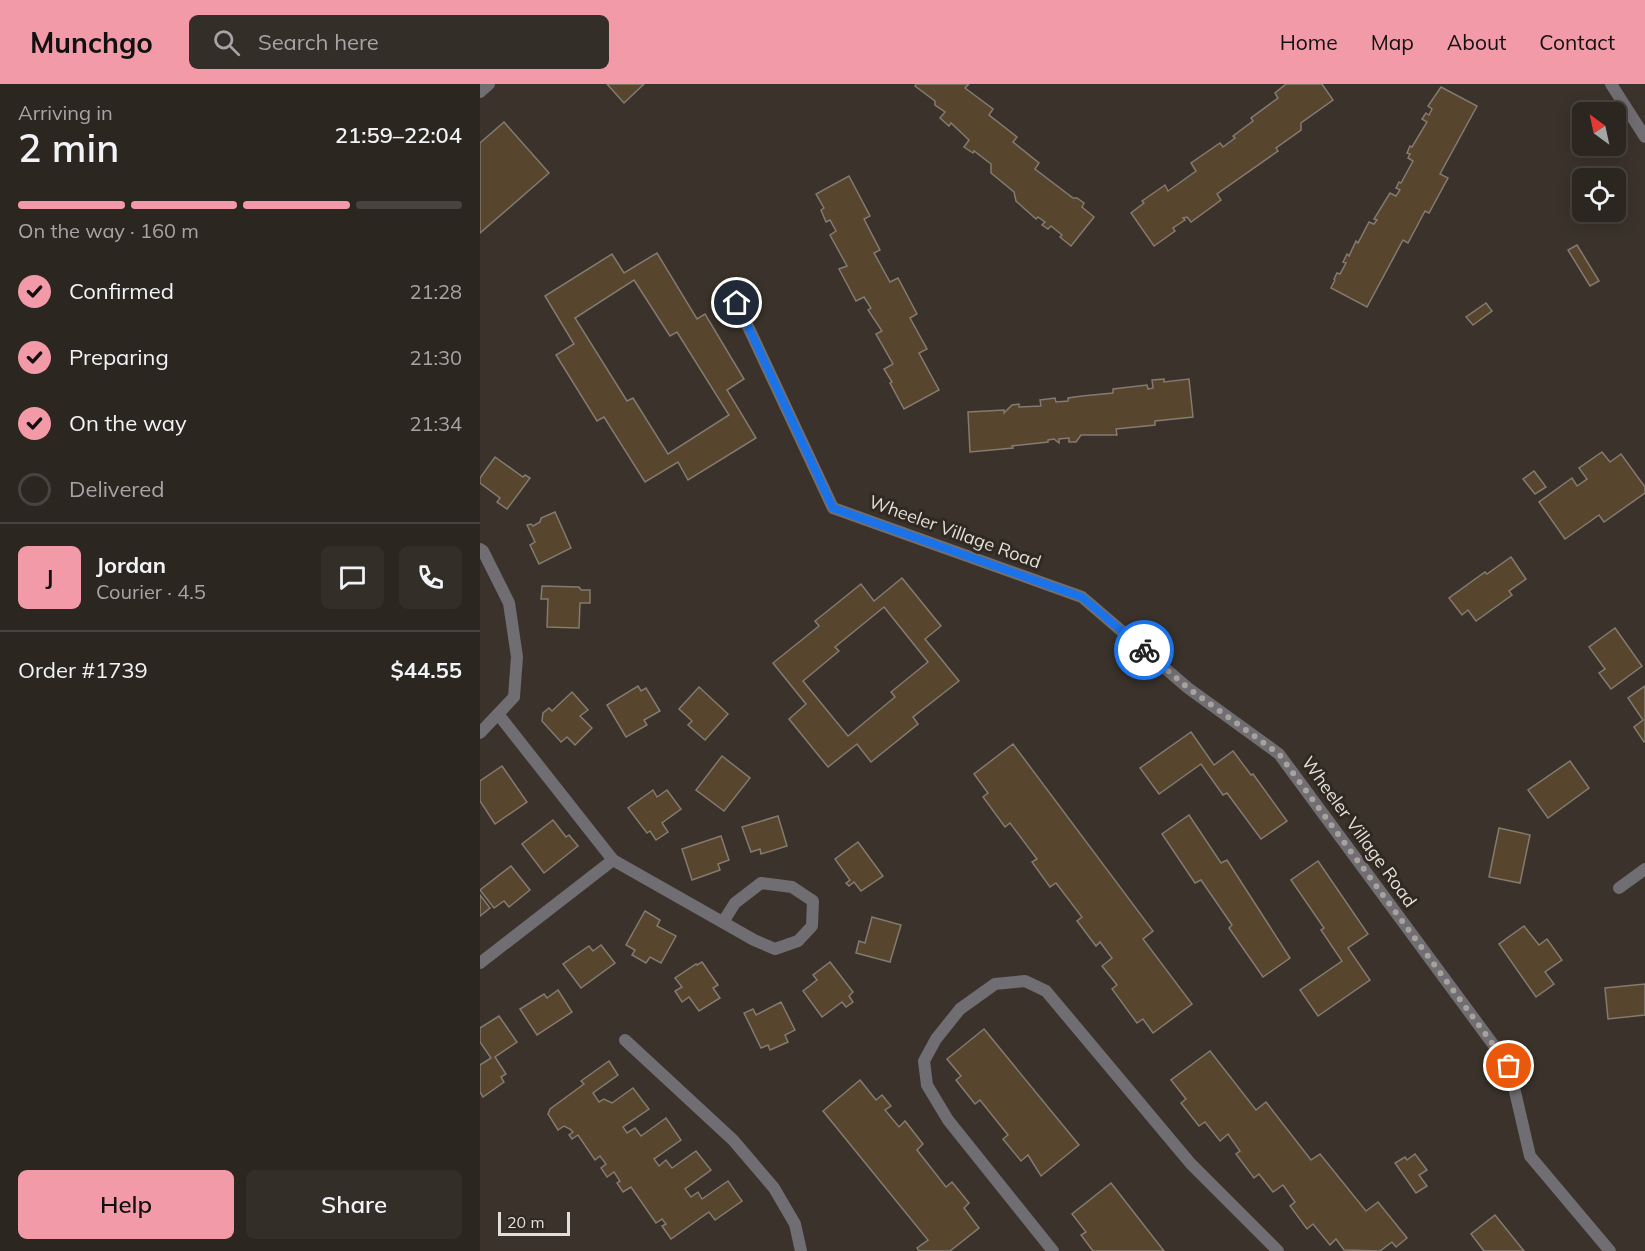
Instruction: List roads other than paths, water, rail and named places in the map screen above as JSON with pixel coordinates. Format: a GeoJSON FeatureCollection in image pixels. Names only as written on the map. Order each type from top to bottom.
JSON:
{"type":"FeatureCollection","features":[{"type":"Feature","properties":{"kind":"street"},"geometry":{"type":"LineString","coordinates":[[480,92],[489,84]]}},
{"type":"Feature","properties":{"kind":"street"},"geometry":{"type":"LineString","coordinates":[[1611,84],[1645,137]]}},
{"type":"Feature","properties":{"kind":"street","name":"Wheeler Village Road"},"geometry":{"type":"LineString","coordinates":[[737,303],[833,508],[1082,597],[1188,688],[1279,754],[1509,1066],[1530,1156],[1610,1251]]}},
{"type":"Feature","properties":{"kind":"street"},"geometry":{"type":"LineString","coordinates":[[480,549],[509,603],[517,657],[514,697],[480,733]]}},
{"type":"Feature","properties":{"kind":"street"},"geometry":{"type":"LineString","coordinates":[[498,714],[613,860],[723,922],[775,950],[798,941],[812,926],[813,901],[792,886],[761,883],[735,903],[723,922]]}},
{"type":"Feature","properties":{"kind":"street"},"geometry":{"type":"LineString","coordinates":[[480,963],[613,860]]}},
{"type":"Feature","properties":{"kind":"street"},"geometry":{"type":"LineString","coordinates":[[1619,888],[1645,869]]}},
{"type":"Feature","properties":{"kind":"street"},"geometry":{"type":"LineString","coordinates":[[1053,1251],[948,1120],[927,1085],[924,1061],[936,1039],[960,1009],[995,984],[1025,981],[1046,991],[1191,1164],[1278,1251]]}},
{"type":"Feature","properties":{"kind":"street"},"geometry":{"type":"LineString","coordinates":[[625,1040],[733,1140],[774,1188],[795,1224],[801,1251]]}}]}
